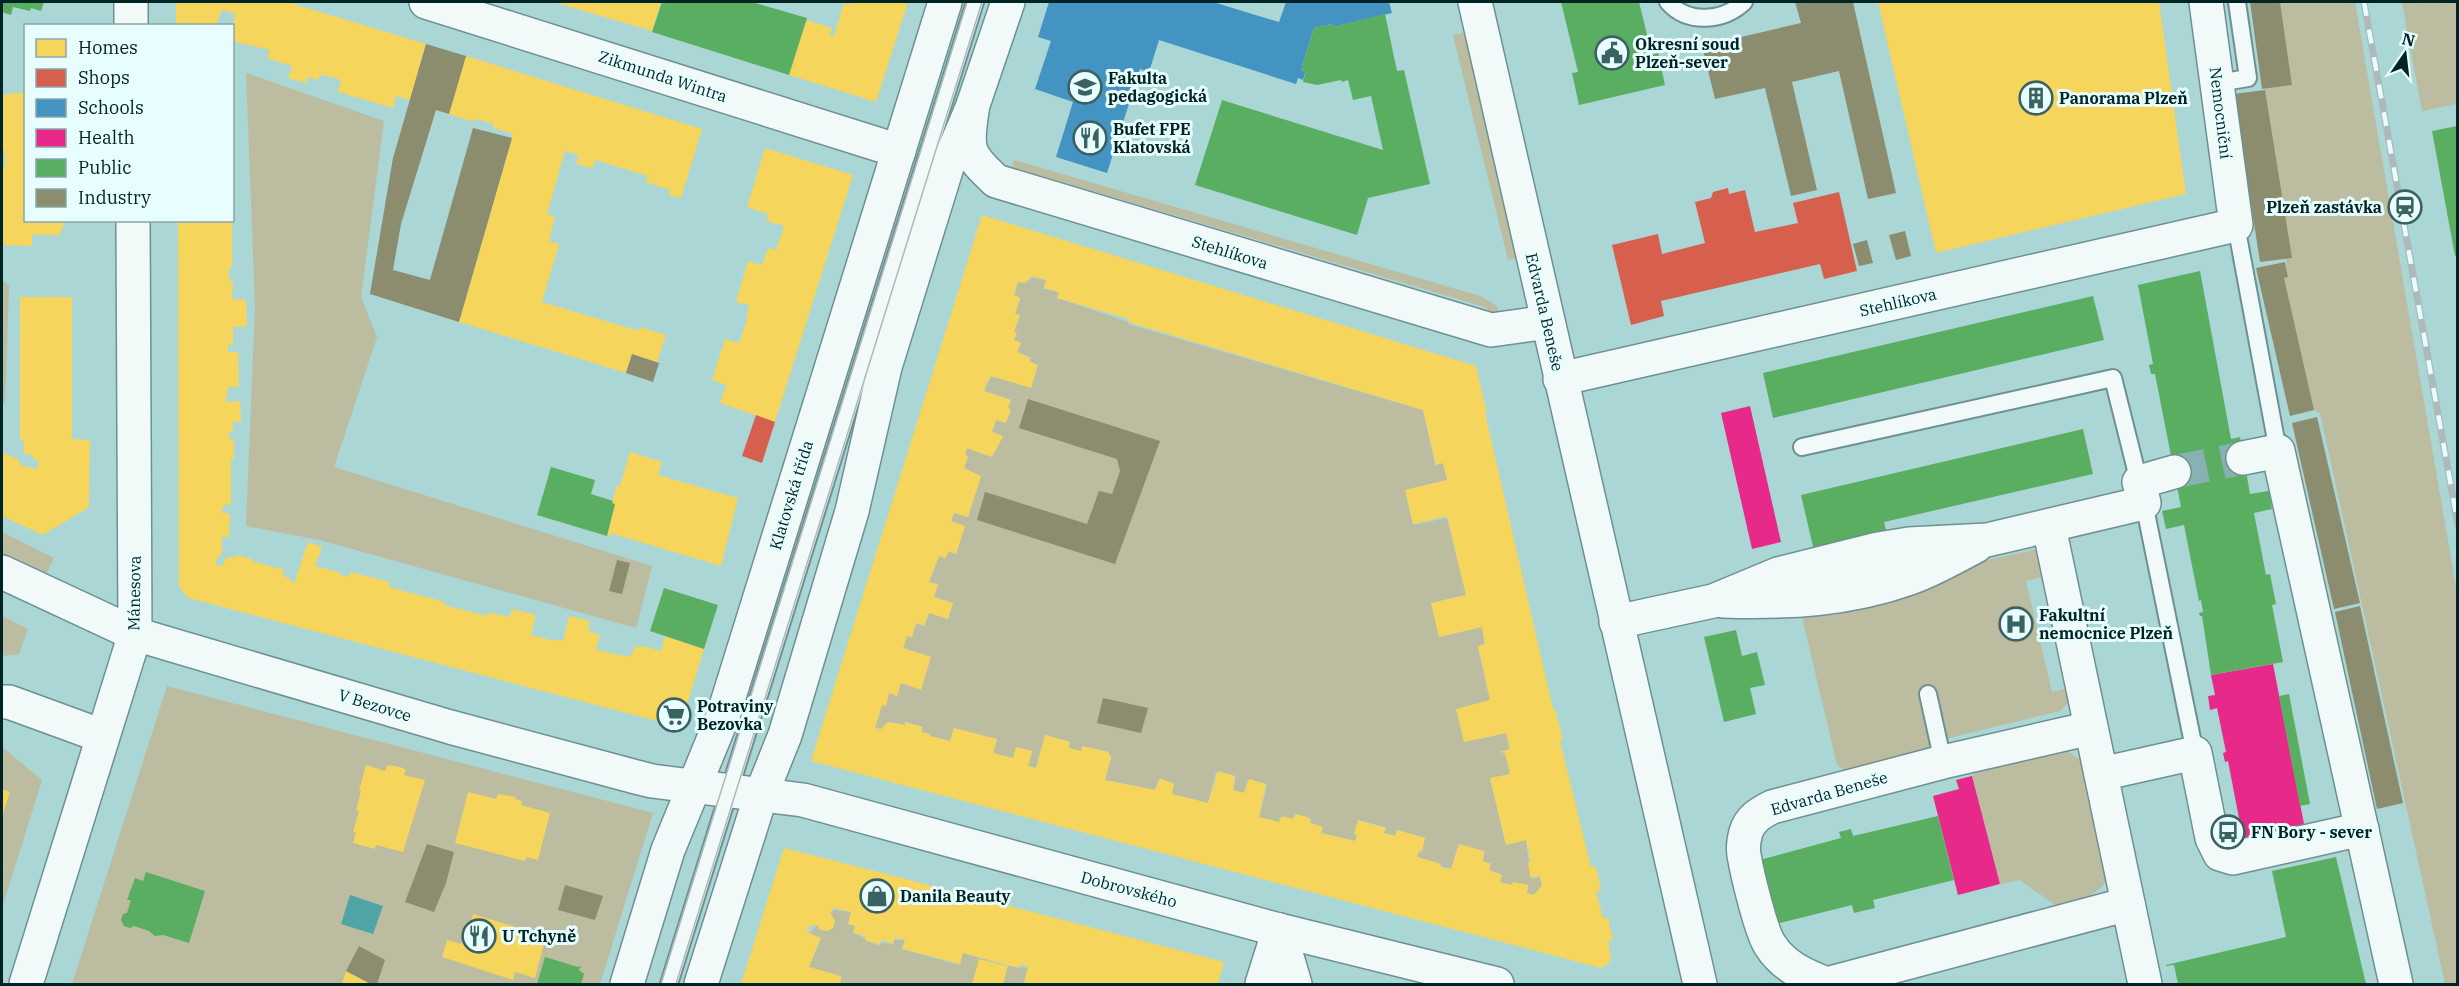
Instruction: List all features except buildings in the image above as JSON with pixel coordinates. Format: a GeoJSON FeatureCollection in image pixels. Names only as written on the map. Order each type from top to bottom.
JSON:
{"type":"FeatureCollection","features":[{"type":"Feature","properties":{"kind":"street"},"geometry":{"type":"LineString","coordinates":[[131,2],[131,24]]}},
{"type":"Feature","properties":{"kind":"street","name":"Klatovská třída"},"geometry":{"type":"LineString","coordinates":[[701,984],[745,793],[785,735],[852,511],[885,367],[924,159],[945,2]]}},
{"type":"Feature","properties":{"kind":"street","name":"Klatovská třída"},"geometry":{"type":"LineString","coordinates":[[627,984],[668,850],[723,716],[924,159],[972,108],[1008,2]]}},
{"type":"Feature","properties":{"kind":"street","name":"Edvarda Beneše"},"geometry":{"type":"LineString","coordinates":[[1475,2],[1700,984]]}},
{"type":"Feature","properties":{"kind":"street","name":"Nemocniční"},"geometry":{"type":"LineString","coordinates":[[2206,2],[2236,225]]}},
{"type":"Feature","properties":{"kind":"street","name":"Zikmunda Wintra"},"geometry":{"type":"LineString","coordinates":[[439,3],[924,159]]}},
{"type":"Feature","properties":{"kind":"street","name":"Stehlíkova"},"geometry":{"type":"LineString","coordinates":[[972,108],[967,143],[970,154],[996,181],[1491,330],[1548,322]]}},
{"type":"Feature","properties":{"kind":"street","name":"Mánesova"},"geometry":{"type":"LineString","coordinates":[[26,984],[135,634],[133,222]]}},
{"type":"Feature","properties":{"kind":"street","name":"Stehlíkova"},"geometry":{"type":"LineString","coordinates":[[1560,379],[2236,225]]}},
{"type":"Feature","properties":{"kind":"street"},"geometry":{"type":"LineString","coordinates":[[2243,458],[2278,451],[2396,984]]}},
{"type":"Feature","properties":{"kind":"street"},"geometry":{"type":"LineString","coordinates":[[1616,622],[1713,601],[1772,602],[1824,599],[1879,588],[1912,578],[1987,540],[2049,527],[2141,493],[2174,472]]}},
{"type":"Feature","properties":{"kind":"street"},"geometry":{"type":"LineString","coordinates":[[2049,527],[2145,984]]}},
{"type":"Feature","properties":{"kind":"street","name":"V Bezovce"},"geometry":{"type":"LineString","coordinates":[[2,572],[135,634],[450,727],[652,781],[745,793]]}},
{"type":"Feature","properties":{"kind":"street"},"geometry":{"type":"LineString","coordinates":[[2,702],[9,702],[102,736]]}},
{"type":"Feature","properties":{"kind":"street","name":"Edvarda Beneše"},"geometry":{"type":"LineString","coordinates":[[2091,728],[1943,762],[1772,807],[1757,814],[1750,824],[1746,833],[1744,854],[1770,945],[1785,963],[1796,971],[1827,984],[2128,904]]}},
{"type":"Feature","properties":{"kind":"street"},"geometry":{"type":"LineString","coordinates":[[2101,774],[2195,753],[2212,838],[2220,854],[2233,858],[2362,830]]}},
{"type":"Feature","properties":{"kind":"street","name":"Dobrovského"},"geometry":{"type":"LineString","coordinates":[[745,793],[803,800],[1279,930],[1497,984]]}},
{"type":"Feature","properties":{"kind":"street"},"geometry":{"type":"LineString","coordinates":[[1262,984],[1279,930]]}},
{"type":"Feature","properties":{"kind":"street"},"geometry":{"type":"LineString","coordinates":[[1279,930],[1295,984]]}},
{"type":"Feature","properties":{"kind":"lane","name":"Klatovská třída"},"geometry":{"type":"LineString","coordinates":[[924,159],[975,2]]}},
{"type":"Feature","properties":{"kind":"lane"},"geometry":{"type":"LineString","coordinates":[[1668,2],[1686,14],[1703,18],[1720,16],[1737,9],[1744,2]]}},
{"type":"Feature","properties":{"kind":"lane"},"geometry":{"type":"LineString","coordinates":[[2218,82],[2248,78],[2237,2]]}},
{"type":"Feature","properties":{"kind":"lane"},"geometry":{"type":"LineString","coordinates":[[2236,225],[2278,451]]}},
{"type":"Feature","properties":{"kind":"lane"},"geometry":{"type":"LineString","coordinates":[[1802,447],[2113,378],[2141,493],[2195,753]]}},
{"type":"Feature","properties":{"kind":"lane"},"geometry":{"type":"LineString","coordinates":[[1928,694],[1943,762]]}},
{"type":"Feature","properties":{"kind":"lane","name":"Klatovská třída"},"geometry":{"type":"LineString","coordinates":[[669,984],[745,793]]}},
{"type":"Feature","properties":{"kind":"green space"},"geometry":{"type":"Polygon","coordinates":[[[2280,2],[2355,2],[2457,593],[2457,984],[2445,984],[2320,413],[2314,410],[2284,278],[2288,277],[2265,89],[2292,85],[2280,2]]]}},
{"type":"Feature","properties":{"kind":"green space"},"geometry":{"type":"Polygon","coordinates":[[[2402,2],[2457,2],[2457,104],[2422,111],[2402,2]]]}},
{"type":"Feature","properties":{"kind":"green space"},"geometry":{"type":"Polygon","coordinates":[[[1471,31],[1524,256],[1508,260],[1453,35],[1471,31]]]}},
{"type":"Feature","properties":{"kind":"green space"},"geometry":{"type":"Polygon","coordinates":[[[246,73],[384,121],[361,297],[377,337],[334,467],[652,566],[636,628],[320,540],[246,526],[255,306],[246,73]]]}},
{"type":"Feature","properties":{"kind":"green space"},"geometry":{"type":"Polygon","coordinates":[[[1014,160],[1480,296],[1497,306],[1501,318],[1485,318],[1488,308],[1012,167],[1014,160]]]}},
{"type":"Feature","properties":{"kind":"green space"},"geometry":{"type":"Polygon","coordinates":[[[1032,278],[1046,280],[1043,289],[1059,292],[1057,298],[1128,322],[1128,324],[1423,410],[1435,465],[1443,463],[1447,480],[1405,490],[1413,525],[1447,518],[1466,595],[1432,603],[1439,637],[1482,627],[1485,647],[1478,648],[1490,700],[1456,709],[1464,742],[1506,733],[1510,753],[1505,753],[1510,774],[1490,779],[1506,845],[1526,840],[1531,879],[1540,877],[1542,885],[1534,895],[1527,893],[1528,887],[1513,882],[1512,885],[1500,882],[1502,875],[1489,870],[1491,864],[1483,861],[1485,852],[1458,846],[1451,869],[1417,857],[1419,851],[1422,851],[1425,838],[1397,830],[1395,836],[1384,833],[1385,827],[1358,820],[1354,833],[1357,835],[1355,841],[1321,833],[1322,827],[1310,823],[1311,819],[1295,814],[1293,819],[1280,817],[1279,822],[1259,817],[1267,786],[1247,781],[1244,793],[1233,790],[1236,778],[1216,772],[1208,803],[1172,794],[1174,784],[1158,780],[1155,790],[1105,780],[1111,758],[1108,752],[1083,746],[1081,751],[1069,748],[1070,742],[1045,735],[1036,768],[1028,766],[1032,753],[1016,747],[1013,758],[993,753],[997,740],[954,728],[950,741],[930,737],[930,734],[922,732],[922,727],[906,722],[905,725],[892,722],[881,729],[875,728],[882,705],[886,705],[889,693],[897,696],[901,683],[921,689],[931,657],[903,648],[907,636],[912,637],[916,623],[924,626],[929,613],[948,619],[953,603],[934,597],[938,584],[929,582],[939,556],[945,558],[948,551],[956,554],[965,526],[951,521],[954,513],[968,517],[981,477],[964,468],[968,456],[965,455],[967,448],[992,457],[1003,436],[992,432],[996,420],[1006,423],[1011,410],[1008,408],[1011,400],[984,391],[991,376],[1031,387],[1038,365],[1030,362],[1031,357],[1017,352],[1021,343],[1014,340],[1016,333],[1014,332],[1020,315],[1015,314],[1020,298],[1014,295],[1018,282],[1027,282],[1032,278]]]}},
{"type":"Feature","properties":{"kind":"green space"},"geometry":{"type":"Polygon","coordinates":[[[2,280],[9,286],[5,404],[2,402],[2,280]]]}},
{"type":"Feature","properties":{"kind":"green space"},"geometry":{"type":"Polygon","coordinates":[[[2,532],[54,558],[44,578],[2,557],[2,532]]]}},
{"type":"Feature","properties":{"kind":"green space"},"geometry":{"type":"Polygon","coordinates":[[[2039,549],[2047,576],[2026,581],[2052,692],[2073,687],[2072,699],[2060,711],[1933,742],[1926,757],[1850,775],[1837,765],[1800,608],[1943,569],[2039,549]]]}},
{"type":"Feature","properties":{"kind":"green space"},"geometry":{"type":"Polygon","coordinates":[[[2,616],[28,629],[19,654],[2,656],[2,616]]]}},
{"type":"Feature","properties":{"kind":"green space"},"geometry":{"type":"Polygon","coordinates":[[[167,686],[653,813],[600,984],[72,984],[167,686]]]}},
{"type":"Feature","properties":{"kind":"green space"},"geometry":{"type":"Polygon","coordinates":[[[2,747],[42,780],[2,908],[2,747]]]}},
{"type":"Feature","properties":{"kind":"green space"},"geometry":{"type":"Polygon","coordinates":[[[2064,749],[2084,762],[2109,878],[2094,893],[2062,910],[2020,880],[2000,884],[1972,776],[1988,761],[2064,749]]]}},
{"type":"Feature","properties":{"kind":"green space"},"geometry":{"type":"Polygon","coordinates":[[[834,910],[851,912],[848,924],[855,926],[853,933],[876,945],[893,944],[894,940],[905,940],[902,949],[959,965],[963,953],[1008,966],[1028,968],[1023,984],[840,984],[841,978],[809,967],[821,938],[809,934],[817,925],[820,930],[827,931],[833,928],[835,921],[830,914],[834,910]]]}},
{"type":"Feature","properties":{"kind":"water"},"geometry":{"type":"Polygon","coordinates":[[[350,895],[383,906],[373,934],[341,924],[350,895]]]}},
{"type":"Feature","properties":{"kind":"tunnel"},"geometry":{"type":"LineString","coordinates":[[2174,472],[2243,458]]}},
{"type":"Feature","properties":{"kind":"tram line"},"geometry":{"type":"LineString","coordinates":[[661,984],[967,2]]}},
{"type":"Feature","properties":{"kind":"tram line"},"geometry":{"type":"LineString","coordinates":[[676,984],[982,2]]}},
{"type":"Feature","properties":{"kind":"railway"},"geometry":{"type":"LineString","coordinates":[[2364,2],[2458,525]]}},
{"type":"Feature","properties":{"kind":"place","name":"Okresní soud Plzeň-sever"},"geometry":{"type":"Point","coordinates":[1612,53]}},
{"type":"Feature","properties":{"kind":"place","name":"Fakulta pedagogická"},"geometry":{"type":"Point","coordinates":[1085,87]}},
{"type":"Feature","properties":{"kind":"place","name":"Panorama Plzeň"},"geometry":{"type":"Point","coordinates":[2036,98]}},
{"type":"Feature","properties":{"kind":"place","name":"Bufet FPE Klatovská"},"geometry":{"type":"Point","coordinates":[1090,138]}},
{"type":"Feature","properties":{"kind":"place","name":"Plzeň zastávka"},"geometry":{"type":"Point","coordinates":[2405,207]}},
{"type":"Feature","properties":{"kind":"place","name":"Fakultní nemocnice Plzeň"},"geometry":{"type":"Point","coordinates":[2016,624]}},
{"type":"Feature","properties":{"kind":"place","name":"Potraviny Bezovka"},"geometry":{"type":"Point","coordinates":[674,715]}},
{"type":"Feature","properties":{"kind":"place","name":"FN Bory - sever"},"geometry":{"type":"Point","coordinates":[2228,832]}},
{"type":"Feature","properties":{"kind":"place","name":"Danila Beauty"},"geometry":{"type":"Point","coordinates":[877,896]}},
{"type":"Feature","properties":{"kind":"place","name":"U Tchyně"},"geometry":{"type":"Point","coordinates":[479,936]}}]}
